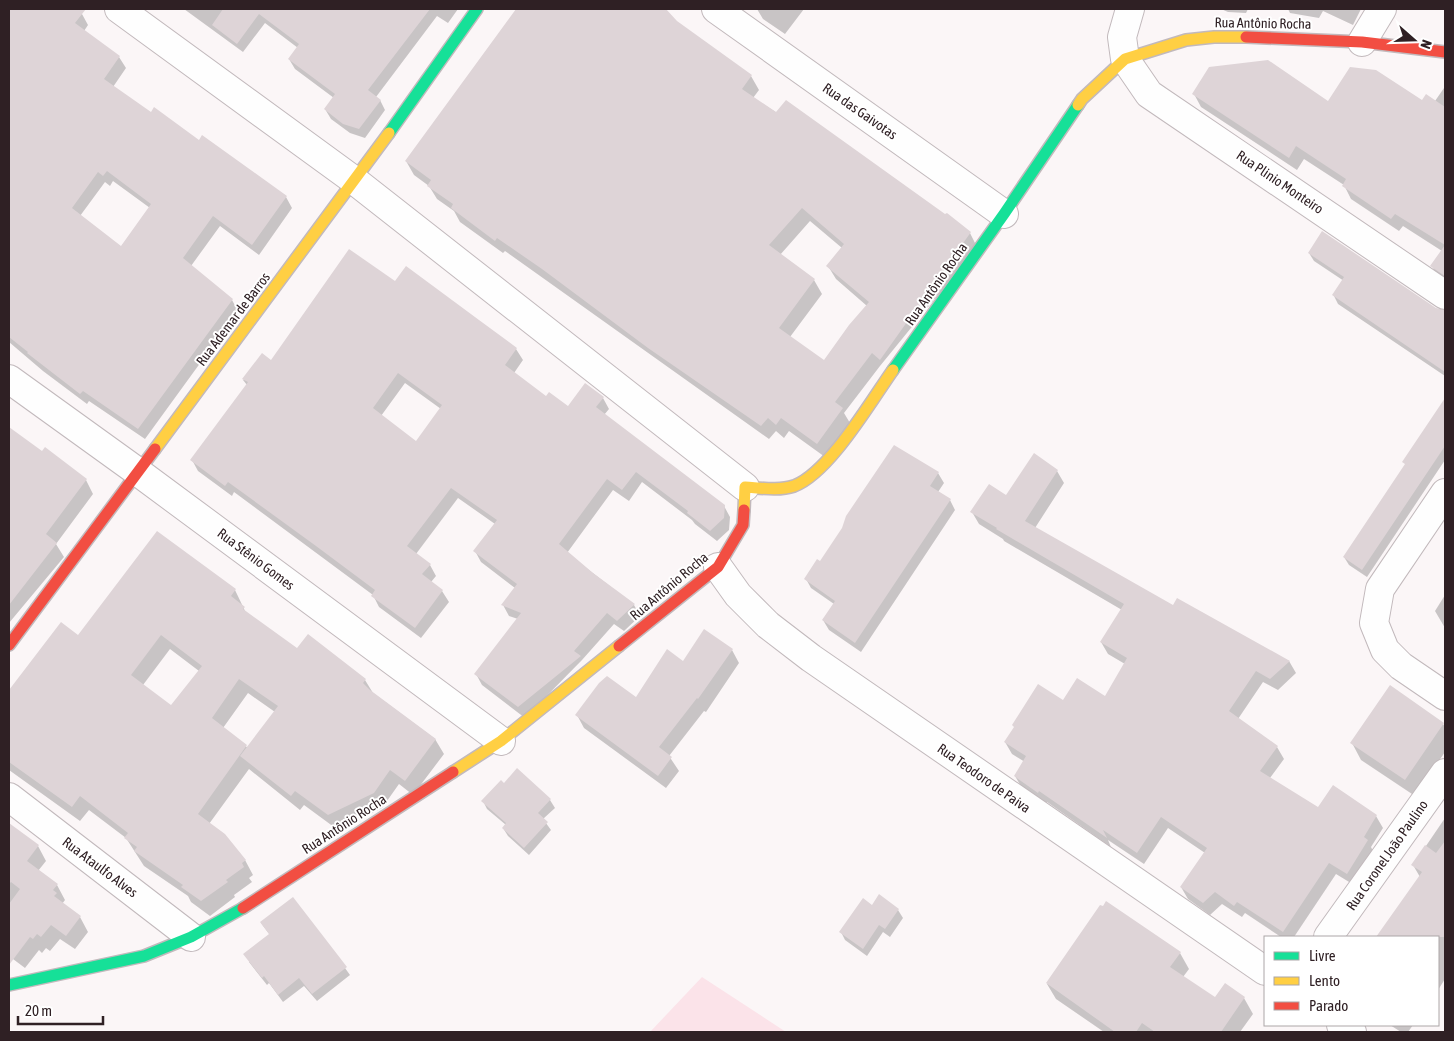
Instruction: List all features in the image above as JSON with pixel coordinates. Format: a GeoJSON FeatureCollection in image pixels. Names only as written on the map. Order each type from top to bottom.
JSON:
{"type":"FeatureCollection","features":[{"type":"Feature","properties":{"kind":"street"},"geometry":{"type":"LineString","coordinates":[[119,9],[355,181],[745,487]]}},
{"type":"Feature","properties":{"kind":"street","name":"Rua Ademar de Barros"},"geometry":{"type":"LineString","coordinates":[[9,645],[355,181],[477,9]]}},
{"type":"Feature","properties":{"kind":"street","name":"Rua das Gaivotas"},"geometry":{"type":"LineString","coordinates":[[716,9],[1004,214]]}},
{"type":"Feature","properties":{"kind":"street"},"geometry":{"type":"LineString","coordinates":[[1125,59],[1122,36],[1130,9]]}},
{"type":"Feature","properties":{"kind":"street"},"geometry":{"type":"LineString","coordinates":[[1362,42],[1382,9]]}},
{"type":"Feature","properties":{"kind":"street","name":"Rua Antônio Rocha"},"geometry":{"type":"LineString","coordinates":[[9,985],[144,956],[191,937],[243,908],[501,741],[718,567],[743,525],[745,487],[777,488],[796,485],[811,475],[830,456],[847,435],[1004,214],[1082,99],[1125,59],[1186,40],[1214,36],[1270,36],[1362,42],[1445,52]]}},
{"type":"Feature","properties":{"kind":"street","name":"Rua Plinio Monteiro"},"geometry":{"type":"LineString","coordinates":[[1125,59],[1150,94],[1445,295]]}},
{"type":"Feature","properties":{"kind":"street","name":"Rua Stênio Gomes"},"geometry":{"type":"LineString","coordinates":[[9,379],[138,472],[501,741]]}},
{"type":"Feature","properties":{"kind":"street"},"geometry":{"type":"LineString","coordinates":[[1445,493],[1380,589],[1374,622],[1385,650],[1401,666],[1445,696]]}},
{"type":"Feature","properties":{"kind":"street","name":"Rua Teodoro de Paiva"},"geometry":{"type":"LineString","coordinates":[[718,567],[738,595],[768,625],[810,658],[1264,970]]}},
{"type":"Feature","properties":{"kind":"street","name":"Rua Coronel João Paulino"},"geometry":{"type":"LineString","coordinates":[[1329,936],[1445,773]]}},
{"type":"Feature","properties":{"kind":"street","name":"Rua Ataulfo Alves"},"geometry":{"type":"LineString","coordinates":[[9,797],[191,937]]}},
{"type":"Feature","properties":{"kind":"shaded area"},"geometry":{"type":"Polygon","coordinates":[[[702,977],[786,1032],[650,1032],[702,977]]]}},
{"type":"Feature","properties":{"kind":"building"},"geometry":{"type":"Polygon","coordinates":[[[9,9],[86,9],[75,23],[120,56],[104,79],[151,112],[154,107],[199,140],[202,135],[287,196],[252,245],[213,216],[183,258],[233,299],[138,429],[83,391],[80,394],[9,337],[9,9]],[[107,171],[103,176],[98,172],[72,208],[121,246],[151,204],[107,171]]]}},
{"type":"Feature","properties":{"kind":"building"},"geometry":{"type":"Polygon","coordinates":[[[223,9],[430,9],[368,90],[381,100],[359,129],[343,124],[324,109],[335,94],[288,59],[299,44],[259,14],[237,44],[212,25],[223,9]]]}},
{"type":"Feature","properties":{"kind":"building"},"geometry":{"type":"Polygon","coordinates":[[[516,9],[666,9],[677,21],[752,75],[742,89],[776,112],[786,100],[945,214],[947,213],[971,232],[880,360],[872,353],[835,402],[843,408],[817,444],[781,418],[776,425],[768,418],[761,426],[648,348],[542,269],[497,238],[495,241],[451,208],[453,204],[427,186],[431,180],[405,161],[516,9]],[[802,208],[769,245],[815,279],[779,328],[824,360],[849,325],[869,302],[826,266],[844,244],[802,208]]]}},
{"type":"Feature","properties":{"kind":"building"},"geometry":{"type":"Polygon","coordinates":[[[1268,60],[1328,101],[1350,67],[1376,70],[1422,100],[1426,94],[1445,107],[1445,245],[1395,214],[1391,219],[1342,186],[1346,179],[1296,146],[1289,158],[1192,94],[1209,67],[1268,60]]]}},
{"type":"Feature","properties":{"kind":"building"},"geometry":{"type":"Polygon","coordinates":[[[1322,231],[1436,308],[1445,310],[1445,372],[1332,295],[1344,277],[1308,253],[1322,231]]]}},
{"type":"Feature","properties":{"kind":"building"},"geometry":{"type":"Polygon","coordinates":[[[1445,245],[1445,276],[1430,266],[1445,245]]]}},
{"type":"Feature","properties":{"kind":"building"},"geometry":{"type":"Polygon","coordinates":[[[349,249],[395,281],[406,266],[517,348],[505,365],[546,396],[549,392],[568,406],[585,383],[604,397],[596,407],[725,505],[724,518],[710,531],[687,513],[688,511],[636,472],[622,490],[607,479],[559,544],[593,573],[635,604],[617,621],[607,613],[574,651],[581,656],[518,707],[474,674],[521,613],[501,605],[517,584],[473,551],[497,520],[451,488],[407,546],[431,564],[422,574],[443,590],[415,628],[371,596],[375,590],[228,482],[225,486],[190,460],[248,382],[242,379],[262,353],[271,360],[349,249]],[[398,373],[373,408],[416,441],[442,405],[398,373]]]}},
{"type":"Feature","properties":{"kind":"building"},"geometry":{"type":"Polygon","coordinates":[[[1445,398],[1445,446],[1362,570],[1343,557],[1405,464],[1402,462],[1445,398]]]}},
{"type":"Feature","properties":{"kind":"building"},"geometry":{"type":"Polygon","coordinates":[[[9,427],[42,451],[45,447],[87,479],[46,534],[57,543],[9,605],[9,427]]]}},
{"type":"Feature","properties":{"kind":"building"},"geometry":{"type":"Polygon","coordinates":[[[894,445],[939,472],[930,486],[951,499],[855,643],[822,620],[835,601],[804,579],[817,559],[820,561],[842,528],[846,516],[894,445]]]}},
{"type":"Feature","properties":{"kind":"building"},"geometry":{"type":"Polygon","coordinates":[[[1034,453],[1058,470],[1025,521],[1173,605],[1177,598],[1290,661],[1270,679],[1256,671],[1229,711],[1278,746],[1260,771],[1318,807],[1333,785],[1377,815],[1364,837],[1368,840],[1347,874],[1329,863],[1283,932],[1237,902],[1234,906],[1215,892],[1203,903],[1180,887],[1207,848],[1161,817],[1137,853],[1103,830],[1107,838],[1014,776],[1026,756],[1004,742],[1014,727],[1012,725],[1038,684],[1063,700],[1077,678],[1105,696],[1127,658],[1100,642],[1124,604],[970,512],[989,484],[1006,495],[1034,453]]]}},
{"type":"Feature","properties":{"kind":"building"},"geometry":{"type":"Polygon","coordinates":[[[157,531],[236,589],[231,596],[245,607],[243,609],[297,648],[308,634],[366,679],[363,683],[370,690],[436,739],[405,781],[390,770],[374,793],[328,815],[295,791],[291,796],[240,756],[278,706],[239,679],[212,718],[247,745],[198,814],[225,834],[246,860],[242,863],[244,867],[226,880],[228,882],[201,901],[181,887],[183,885],[134,851],[137,847],[124,838],[128,833],[80,796],[72,807],[9,762],[9,690],[61,622],[78,635],[157,531]],[[161,635],[131,675],[171,705],[202,666],[161,635]]]}},
{"type":"Feature","properties":{"kind":"building"},"geometry":{"type":"Polygon","coordinates":[[[704,629],[733,649],[698,699],[659,747],[672,757],[658,776],[575,715],[599,683],[607,676],[636,697],[667,649],[683,661],[704,629]]]}},
{"type":"Feature","properties":{"kind":"building"},"geometry":{"type":"Polygon","coordinates":[[[1390,685],[1444,723],[1405,780],[1350,743],[1390,685]]]}},
{"type":"Feature","properties":{"kind":"building"},"geometry":{"type":"Polygon","coordinates":[[[517,768],[551,799],[538,813],[548,822],[524,848],[502,828],[506,823],[481,801],[501,780],[504,783],[517,768]]]}},
{"type":"Feature","properties":{"kind":"building"},"geometry":{"type":"Polygon","coordinates":[[[9,823],[39,845],[27,861],[58,884],[53,890],[57,893],[54,896],[81,916],[66,936],[51,925],[41,937],[37,934],[33,939],[30,937],[9,965],[9,904],[20,889],[11,882],[9,884],[9,823]]]}},
{"type":"Feature","properties":{"kind":"building"},"geometry":{"type":"Polygon","coordinates":[[[1445,841],[1445,937],[1377,936],[1422,872],[1411,865],[1425,845],[1436,853],[1445,841]]]}},
{"type":"Feature","properties":{"kind":"building"},"geometry":{"type":"Polygon","coordinates":[[[879,894],[899,909],[885,929],[879,925],[863,949],[839,932],[863,898],[872,905],[879,894]]]}},
{"type":"Feature","properties":{"kind":"building"},"geometry":{"type":"Polygon","coordinates":[[[293,897],[347,967],[312,994],[299,978],[278,995],[264,976],[262,978],[243,954],[269,934],[260,922],[293,897]]]}},
{"type":"Feature","properties":{"kind":"building"},"geometry":{"type":"Polygon","coordinates":[[[1106,901],[1181,952],[1170,967],[1215,997],[1225,983],[1245,997],[1221,1032],[1155,1032],[1142,1023],[1136,1032],[1115,1032],[1046,983],[1100,905],[1103,906],[1106,901]]]}},
{"type":"Feature","properties":{"kind":"traffic: fast"},"geometry":{"type":"LineString","coordinates":[[389,133],[477,9]]}},
{"type":"Feature","properties":{"kind":"traffic: fast"},"geometry":{"type":"LineString","coordinates":[[893,370],[1004,214],[1078,105]]}},
{"type":"Feature","properties":{"kind":"traffic: fast"},"geometry":{"type":"LineString","coordinates":[[9,985],[144,956],[191,937],[243,908]]}},
{"type":"Feature","properties":{"kind":"traffic: slow"},"geometry":{"type":"LineString","coordinates":[[1078,105],[1125,59],[1186,40],[1214,37],[1246,37]]}},
{"type":"Feature","properties":{"kind":"traffic: slow"},"geometry":{"type":"LineString","coordinates":[[155,449],[389,133]]}},
{"type":"Feature","properties":{"kind":"traffic: slow"},"geometry":{"type":"LineString","coordinates":[[744,510],[745,487],[788,488],[807,479],[821,467],[848,435],[893,370]]}},
{"type":"Feature","properties":{"kind":"traffic: slow"},"geometry":{"type":"LineString","coordinates":[[453,772],[501,741],[619,646]]}},
{"type":"Feature","properties":{"kind":"traffic: jam"},"geometry":{"type":"LineString","coordinates":[[1246,37],[1362,42],[1445,52]]}},
{"type":"Feature","properties":{"kind":"traffic: jam"},"geometry":{"type":"LineString","coordinates":[[9,645],[155,449]]}},
{"type":"Feature","properties":{"kind":"traffic: jam"},"geometry":{"type":"LineString","coordinates":[[619,646],[718,567],[743,525],[744,510]]}},
{"type":"Feature","properties":{"kind":"traffic: jam"},"geometry":{"type":"LineString","coordinates":[[243,908],[453,772]]}}]}
